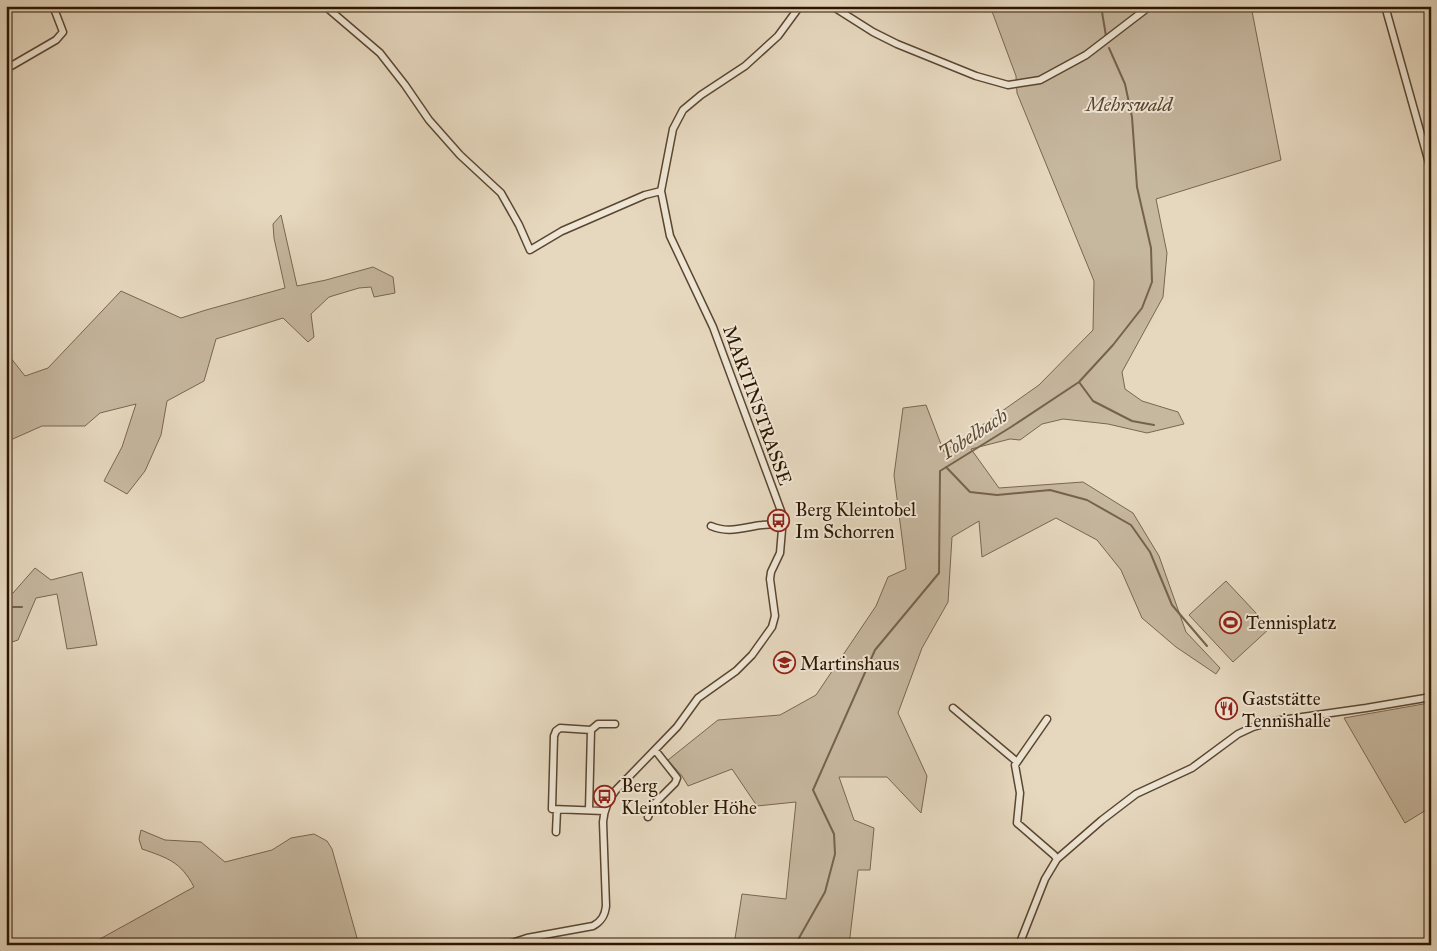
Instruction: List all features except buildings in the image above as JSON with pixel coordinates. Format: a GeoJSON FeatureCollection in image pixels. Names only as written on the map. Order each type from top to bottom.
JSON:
{"type":"FeatureCollection","features":[{"type":"Feature","properties":{"kind":"street"},"geometry":{"type":"LineString","coordinates":[[6,69],[56,40],[63,32],[53,6]]}},
{"type":"Feature","properties":{"kind":"street"},"geometry":{"type":"LineString","coordinates":[[325,6],[380,53],[405,84],[429,120],[460,155],[501,193],[515,216],[530,250],[570,228],[645,195],[662,191]]}},
{"type":"Feature","properties":{"kind":"street","name":"MARTINSTRASSE"},"geometry":{"type":"LineString","coordinates":[[506,945],[527,938],[593,926],[603,918],[606,906],[603,822],[604,811],[609,799],[677,727],[698,698],[736,671],[752,655],[772,627],[775,616],[770,580],[771,572],[779,557],[782,525],[781,511],[726,359],[670,236],[662,191],[673,129],[683,110],[701,95],[745,66],[778,36],[800,6]]}},
{"type":"Feature","properties":{"kind":"street"},"geometry":{"type":"LineString","coordinates":[[832,6],[873,32],[897,44],[960,70],[1008,85],[1040,80],[1086,55],[1150,6]]}},
{"type":"Feature","properties":{"kind":"street"},"geometry":{"type":"LineString","coordinates":[[1385,6],[1431,170]]}},
{"type":"Feature","properties":{"kind":"street"},"geometry":{"type":"LineString","coordinates":[[711,526],[724,530],[740,530],[763,524],[782,525]]}},
{"type":"Feature","properties":{"kind":"street"},"geometry":{"type":"LineString","coordinates":[[1019,945],[1045,879],[1057,859],[1102,820],[1136,794],[1192,768],[1229,740],[1253,727],[1274,720],[1431,697]]}},
{"type":"Feature","properties":{"kind":"street"},"geometry":{"type":"LineString","coordinates":[[953,708],[1016,761]]}},
{"type":"Feature","properties":{"kind":"street"},"geometry":{"type":"LineString","coordinates":[[1048,719],[1028,749],[1016,761],[1015,772],[1020,793],[1017,823],[1057,859]]}},
{"type":"Feature","properties":{"kind":"street"},"geometry":{"type":"LineString","coordinates":[[604,811],[552,810],[554,736],[560,728],[591,730],[598,724],[616,724]]}},
{"type":"Feature","properties":{"kind":"street"},"geometry":{"type":"LineString","coordinates":[[589,810],[591,730]]}},
{"type":"Feature","properties":{"kind":"street"},"geometry":{"type":"LineString","coordinates":[[648,817],[652,806],[675,783],[677,778],[655,750]]}},
{"type":"Feature","properties":{"kind":"street"},"geometry":{"type":"LineString","coordinates":[[556,832],[557,810]]}},
{"type":"Feature","properties":{"kind":"green space","name":"Mehrswald"},"geometry":{"type":"Polygon","coordinates":[[[990,6],[1251,6],[1281,160],[1156,199],[1167,253],[1163,297],[1122,372],[1125,389],[1142,401],[1178,412],[1184,424],[1147,433],[1108,424],[1063,419],[1042,424],[1020,440],[1010,439],[971,449],[999,488],[1083,482],[1133,513],[1159,556],[1186,632],[1220,668],[1216,674],[1176,647],[1142,618],[1121,570],[1097,540],[1056,518],[982,557],[979,521],[952,537],[948,602],[922,648],[898,713],[927,776],[921,813],[887,777],[839,777],[854,820],[874,828],[870,870],[858,870],[849,945],[734,945],[742,894],[786,899],[796,802],[757,806],[732,769],[688,786],[668,760],[718,720],[780,715],[816,695],[876,606],[888,577],[906,569],[894,475],[903,408],[926,405],[944,452],[1039,385],[1093,330],[1094,281],[1017,93],[1016,76],[990,6]]]}},
{"type":"Feature","properties":{"kind":"green space"},"geometry":{"type":"Polygon","coordinates":[[[281,215],[297,286],[373,267],[393,277],[395,293],[374,297],[371,287],[359,288],[329,297],[311,314],[314,337],[308,342],[283,318],[216,339],[204,381],[167,401],[161,435],[145,471],[127,494],[104,481],[122,447],[136,404],[100,413],[85,426],[42,426],[6,442],[6,356],[10,357],[25,376],[48,368],[121,291],[181,318],[285,288],[274,238],[273,224],[281,215]]]}},
{"type":"Feature","properties":{"kind":"green space"},"geometry":{"type":"Polygon","coordinates":[[[35,568],[51,580],[82,572],[97,645],[67,649],[57,594],[36,598],[18,640],[6,644],[6,591],[13,593],[35,568]]]}},
{"type":"Feature","properties":{"kind":"green space","name":"Tennisplatz"},"geometry":{"type":"Polygon","coordinates":[[[1226,581],[1270,628],[1233,662],[1189,615],[1226,581]]]}},
{"type":"Feature","properties":{"kind":"green space"},"geometry":{"type":"Polygon","coordinates":[[[1429,703],[1431,706],[1431,807],[1405,823],[1344,718],[1429,703]]]}},
{"type":"Feature","properties":{"kind":"green space"},"geometry":{"type":"Polygon","coordinates":[[[141,830],[165,840],[201,842],[225,862],[272,850],[291,838],[314,834],[327,841],[332,849],[359,945],[89,945],[194,887],[179,866],[159,855],[142,849],[139,839],[141,830]]]}},
{"type":"Feature","properties":{"kind":"waterway","name":"Tobelbach"},"geometry":{"type":"LineString","coordinates":[[1101,6],[1106,36]]}},
{"type":"Feature","properties":{"kind":"waterway","name":"Tobelbach"},"geometry":{"type":"LineString","coordinates":[[795,945],[825,892],[835,854],[834,834],[813,790],[875,650],[939,573],[940,471],[1079,382],[1113,345],[1142,308],[1152,282],[1151,248],[1137,187],[1132,117],[1125,84],[1109,48]]}},
{"type":"Feature","properties":{"kind":"waterway"},"geometry":{"type":"LineString","coordinates":[[1079,382],[1093,401],[1132,421],[1154,425]]}},
{"type":"Feature","properties":{"kind":"waterway"},"geometry":{"type":"LineString","coordinates":[[946,467],[970,492],[997,495],[1050,490],[1087,500],[1131,525],[1150,552],[1172,605],[1207,646]]}},
{"type":"Feature","properties":{"kind":"waterway"},"geometry":{"type":"LineString","coordinates":[[6,607],[22,607]]}},
{"type":"Feature","properties":{"kind":"place","name":"Berg Kleintobel Im Schorren"},"geometry":{"type":"Point","coordinates":[779,520]}},
{"type":"Feature","properties":{"kind":"place","name":"Tennisplatz"},"geometry":{"type":"Point","coordinates":[1230,622]}},
{"type":"Feature","properties":{"kind":"place","name":"Martinshaus"},"geometry":{"type":"Point","coordinates":[784,663]}},
{"type":"Feature","properties":{"kind":"place","name":"Gaststätte Tennishalle"},"geometry":{"type":"Point","coordinates":[1226,709]}},
{"type":"Feature","properties":{"kind":"place","name":"Berg Kleintobler Höhe"},"geometry":{"type":"Point","coordinates":[605,796]}}]}
